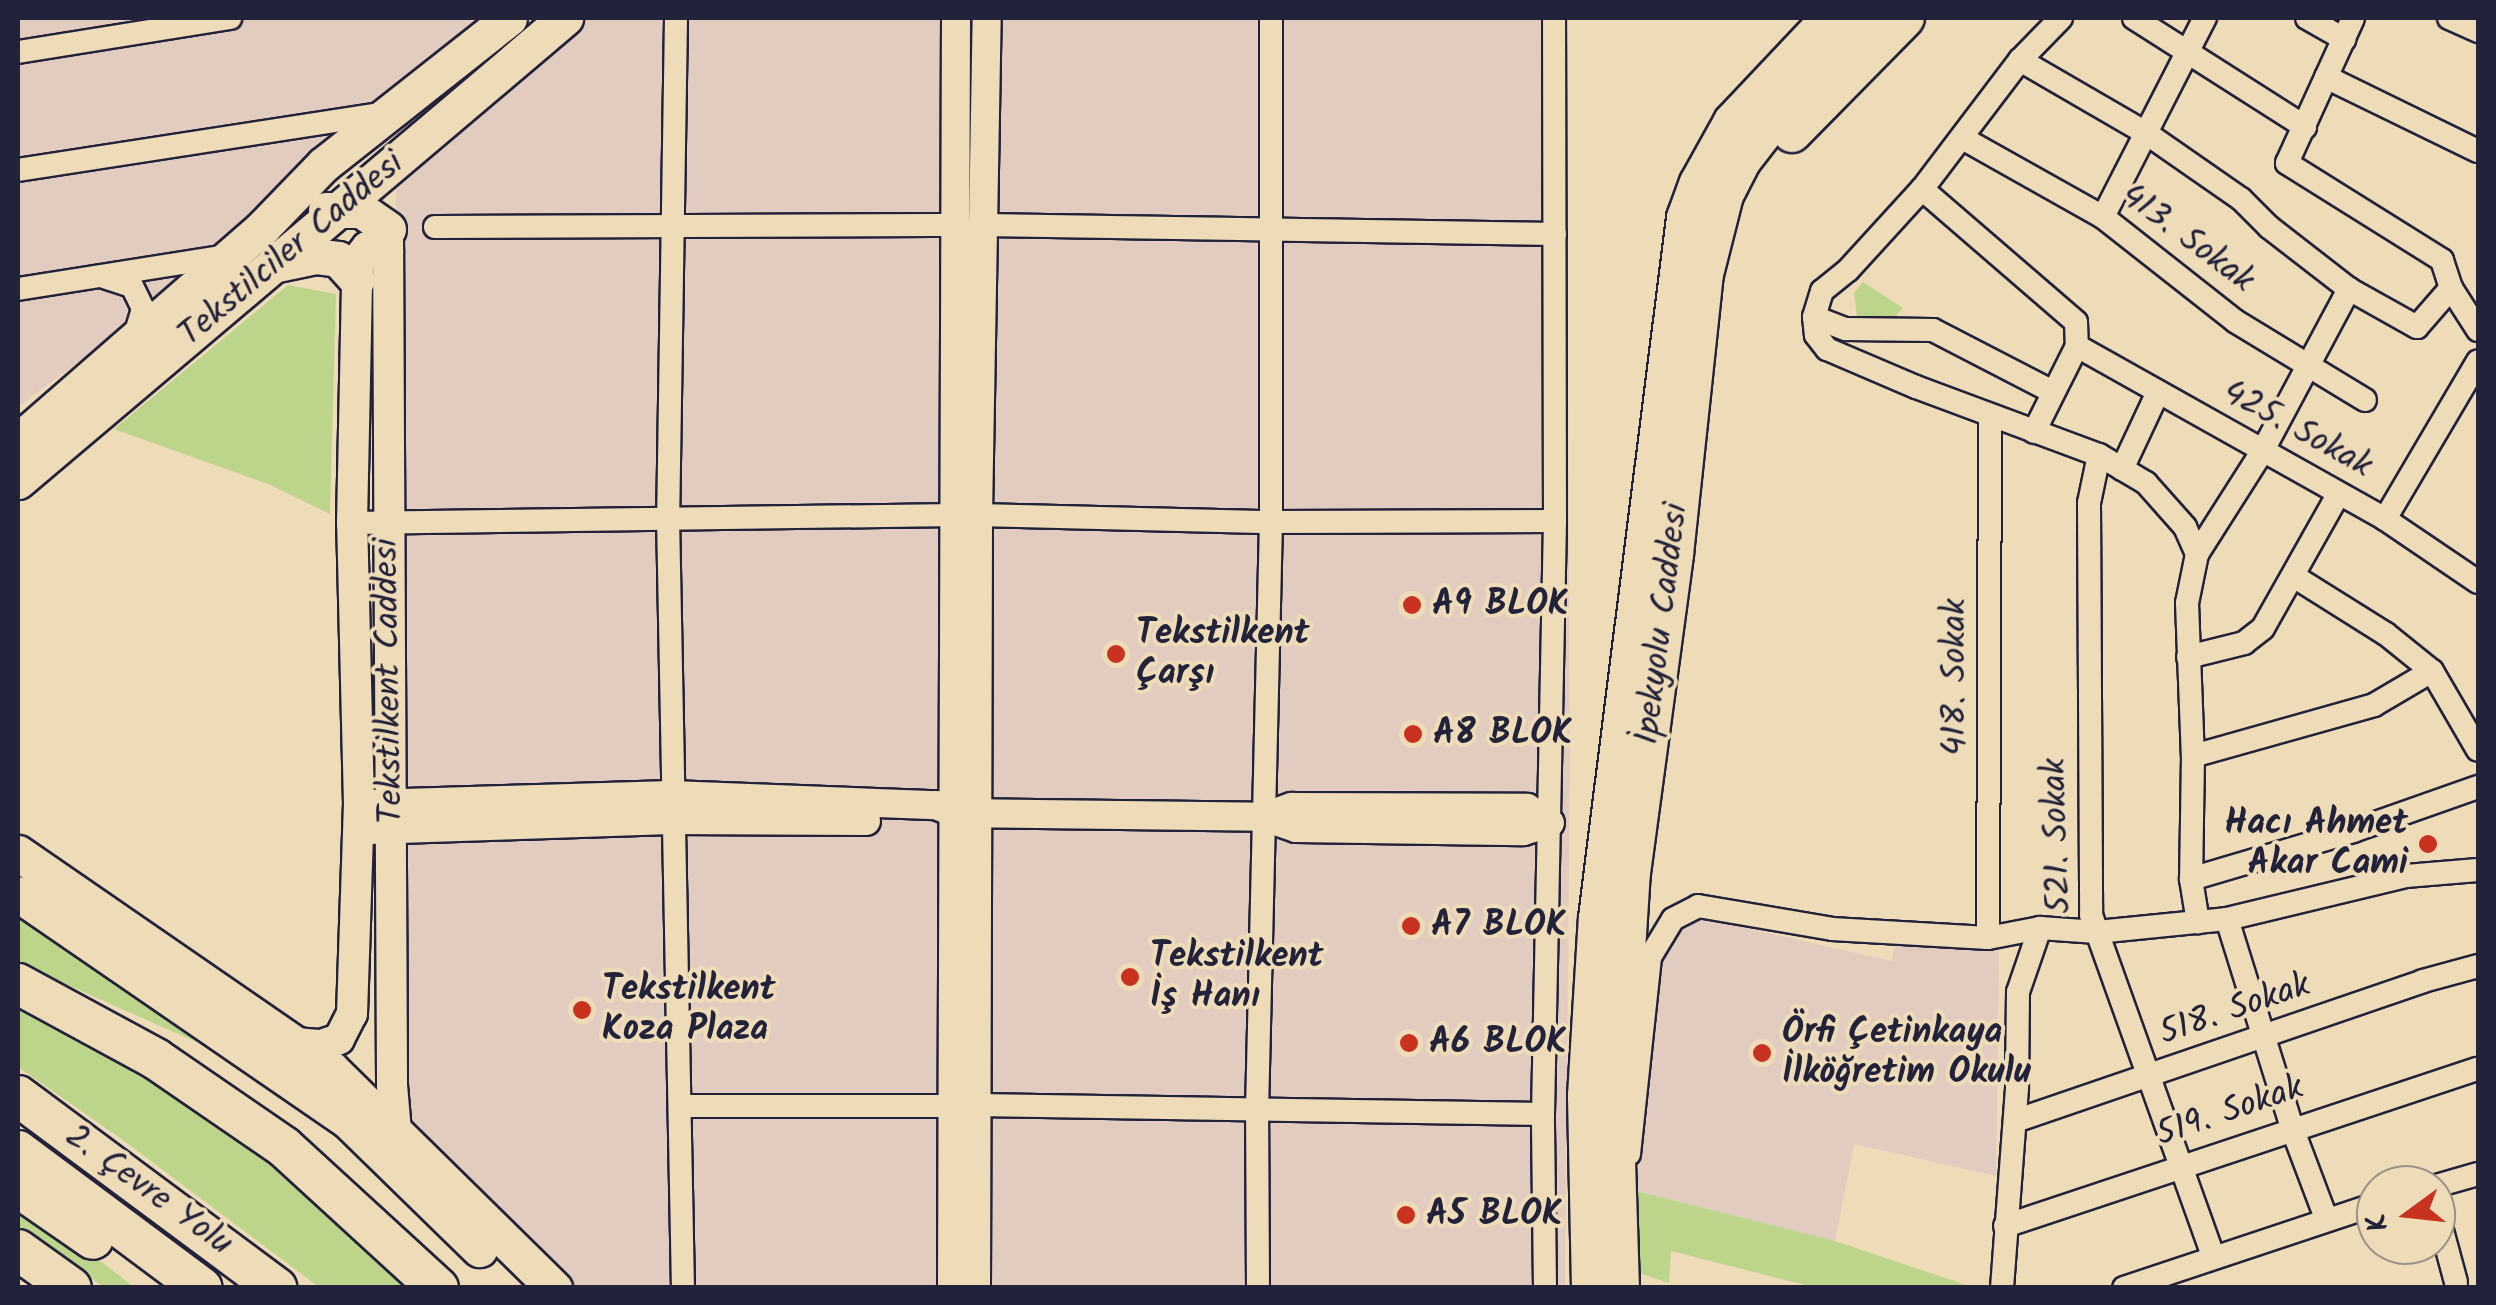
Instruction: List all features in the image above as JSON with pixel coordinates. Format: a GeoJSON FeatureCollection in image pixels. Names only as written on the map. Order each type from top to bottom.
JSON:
{"type":"FeatureCollection","features":[{"type":"Feature","properties":{"kind":"highway","name":"İpekyolu Caddesi"},"geometry":{"type":"LineString","coordinates":[[1590,1277],[1587,1096],[1598,918],[1686,218],[1706,168],[1733,122],[1832,18]]}},
{"type":"Feature","properties":{"kind":"highway","name":"İpekyolu Caddesi"},"geometry":{"type":"LineString","coordinates":[[1620,1288],[1615,1124],[1632,872],[1674,554],[1704,274],[1724,195],[1742,160],[1788,102],[1870,18]]}},
{"type":"Feature","properties":{"kind":"highway"},"geometry":{"type":"LineString","coordinates":[[1704,274],[1736,207],[1770,158],[1905,18]]}},
{"type":"Feature","properties":{"kind":"highway"},"geometry":{"type":"LineString","coordinates":[[18,984],[156,1059],[269,1137],[353,1206],[438,1288]]}},
{"type":"Feature","properties":{"kind":"highway","name":"2. Çevre Yolu"},"geometry":{"type":"LineString","coordinates":[[18,1096],[278,1288]]}},
{"type":"Feature","properties":{"kind":"highway","name":"2. Çevre Yolu"},"geometry":{"type":"LineString","coordinates":[[18,1151],[202,1288]]}},
{"type":"Feature","properties":{"kind":"highway"},"geometry":{"type":"LineString","coordinates":[[18,1187],[158,1288]]}},
{"type":"Feature","properties":{"kind":"highway"},"geometry":{"type":"LineString","coordinates":[[18,1250],[71,1288]]}},
{"type":"Feature","properties":{"kind":"main road","name":"Tekstilciler Caddesi"},"geometry":{"type":"LineString","coordinates":[[18,441],[263,228],[323,165],[508,18]]}},
{"type":"Feature","properties":{"kind":"main road","name":"Tekstilciler Caddesi"},"geometry":{"type":"LineString","coordinates":[[18,482],[566,18]]}},
{"type":"Feature","properties":{"kind":"main road"},"geometry":{"type":"LineString","coordinates":[[388,240],[390,166]]}},
{"type":"Feature","properties":{"kind":"main road"},"geometry":{"type":"LineString","coordinates":[[263,228],[293,216],[342,208],[373,214],[388,240]]}},
{"type":"Feature","properties":{"kind":"main road"},"geometry":{"type":"LineString","coordinates":[[356,280],[360,256],[367,247],[388,240]]}},
{"type":"Feature","properties":{"kind":"main road","name":"Tekstilkent Caddesi"},"geometry":{"type":"LineString","coordinates":[[388,240],[392,1084],[396,1132]]}},
{"type":"Feature","properties":{"kind":"main road"},"geometry":{"type":"LineString","coordinates":[[276,264],[327,257],[350,267],[356,280]]}},
{"type":"Feature","properties":{"kind":"main road","name":"Tekstilkent Caddesi"},"geometry":{"type":"LineString","coordinates":[[296,1043],[321,1045],[340,1038],[348,1028],[358,818],[352,523],[356,280]]}},
{"type":"Feature","properties":{"kind":"main road"},"geometry":{"type":"LineString","coordinates":[[18,853],[331,1069],[554,1288]]}},
{"type":"Feature","properties":{"kind":"main road"},"geometry":{"type":"LineString","coordinates":[[18,894],[347,1120],[519,1288]]}},
{"type":"Feature","properties":{"kind":"street"},"geometry":{"type":"LineString","coordinates":[[18,52],[230,18]]}},
{"type":"Feature","properties":{"kind":"street"},"geometry":{"type":"LineString","coordinates":[[676,18],[668,516],[683,1288]]}},
{"type":"Feature","properties":{"kind":"street"},"geometry":{"type":"LineString","coordinates":[[956,18],[971,225]]}},
{"type":"Feature","properties":{"kind":"street"},"geometry":{"type":"LineString","coordinates":[[952,1288],[964,1105],[971,225],[987,18]]}},
{"type":"Feature","properties":{"kind":"street"},"geometry":{"type":"LineString","coordinates":[[1258,1288],[1257,1111],[1270,522],[1271,18]]}},
{"type":"Feature","properties":{"kind":"street"},"geometry":{"type":"LineString","coordinates":[[1545,1288],[1543,1114],[1555,521],[1554,18]]}},
{"type":"Feature","properties":{"kind":"street"},"geometry":{"type":"LineString","coordinates":[[2061,18],[2020,60],[1922,189],[1848,270],[1822,291],[1814,317],[1816,335],[1827,349],[1990,416],[2099,455],[2146,484],[2172,512],[2198,554]]}},
{"type":"Feature","properties":{"kind":"street"},"geometry":{"type":"LineString","coordinates":[[2134,18],[2306,127]]}},
{"type":"Feature","properties":{"kind":"street"},"geometry":{"type":"LineString","coordinates":[[2104,218],[2205,18]]}},
{"type":"Feature","properties":{"kind":"street"},"geometry":{"type":"LineString","coordinates":[[2307,18],[2348,28],[2287,164],[2442,260],[2451,288],[2476,319]]}},
{"type":"Feature","properties":{"kind":"street"},"geometry":{"type":"LineString","coordinates":[[2449,18],[2478,31]]}},
{"type":"Feature","properties":{"kind":"street"},"geometry":{"type":"LineString","coordinates":[[2020,60],[2146,133],[2242,199],[2269,227],[2348,289],[2417,328],[2451,288]]}},
{"type":"Feature","properties":{"kind":"street"},"geometry":{"type":"LineString","coordinates":[[2326,76],[2478,151]]}},
{"type":"Feature","properties":{"kind":"street"},"geometry":{"type":"LineString","coordinates":[[18,170],[395,111]]}},
{"type":"Feature","properties":{"kind":"street","name":"413. Sokak"},"geometry":{"type":"LineString","coordinates":[[1964,138],[2104,218],[2236,321],[2306,368],[2365,400]]}},
{"type":"Feature","properties":{"kind":"street"},"geometry":{"type":"LineString","coordinates":[[1922,189],[2076,322],[2077,346],[2034,432]]}},
{"type":"Feature","properties":{"kind":"street"},"geometry":{"type":"LineString","coordinates":[[435,227],[971,225],[1556,234]]}},
{"type":"Feature","properties":{"kind":"street"},"geometry":{"type":"LineString","coordinates":[[18,289],[230,255]]}},
{"type":"Feature","properties":{"kind":"street"},"geometry":{"type":"LineString","coordinates":[[101,276],[132,286],[143,309],[134,339]]}},
{"type":"Feature","properties":{"kind":"street"},"geometry":{"type":"LineString","coordinates":[[2198,922],[2191,879],[2194,756],[2187,603],[2198,554],[2262,452],[2348,289]]}},
{"type":"Feature","properties":{"kind":"street"},"geometry":{"type":"LineString","coordinates":[[1814,317],[1846,329],[1933,330],[2053,392]]}},
{"type":"Feature","properties":{"kind":"street","name":"425. Sokak"},"geometry":{"type":"LineString","coordinates":[[2077,346],[2385,520],[2478,582]]}},
{"type":"Feature","properties":{"kind":"street"},"geometry":{"type":"LineString","coordinates":[[2385,520],[2478,361]]}},
{"type":"Feature","properties":{"kind":"street"},"geometry":{"type":"LineString","coordinates":[[2122,469],[2158,392]]}},
{"type":"Feature","properties":{"kind":"street","name":"418. Sokak"},"geometry":{"type":"LineString","coordinates":[[1988,938],[1990,416]]}},
{"type":"Feature","properties":{"kind":"street","name":"521. Sokak"},"geometry":{"type":"LineString","coordinates":[[2099,455],[2089,503],[2091,916],[2213,1256]]}},
{"type":"Feature","properties":{"kind":"street"},"geometry":{"type":"LineString","coordinates":[[2188,657],[2244,643],[2264,628],[2338,495]]}},
{"type":"Feature","properties":{"kind":"street"},"geometry":{"type":"LineString","coordinates":[[352,523],[967,515],[1270,522],[1555,521]]}},
{"type":"Feature","properties":{"kind":"street"},"geometry":{"type":"LineString","coordinates":[[2295,577],[2386,634],[2432,672],[2478,750]]}},
{"type":"Feature","properties":{"kind":"street"},"geometry":{"type":"LineString","coordinates":[[2194,756],[2374,705],[2432,672]]}},
{"type":"Feature","properties":{"kind":"street"},"geometry":{"type":"LineString","coordinates":[[2191,879],[2353,831],[2478,787]]}},
{"type":"Feature","properties":{"kind":"street"},"geometry":{"type":"LineString","coordinates":[[358,818],[936,805],[967,813],[1264,817],[1296,828],[1523,831],[1550,824]]}},
{"type":"Feature","properties":{"kind":"street"},"geometry":{"type":"LineString","coordinates":[[1616,1201],[1638,1104],[1650,956],[1660,934],[1673,919],[1698,906],[1832,929],[1988,938],[2040,928],[2096,932],[2227,919],[2406,876],[2478,870]]}},
{"type":"Feature","properties":{"kind":"street"},"geometry":{"type":"LineString","coordinates":[[2227,919],[2292,1128],[2326,1218]]}},
{"type":"Feature","properties":{"kind":"street"},"geometry":{"type":"LineString","coordinates":[[2002,1288],[2018,992],[2040,928]]}},
{"type":"Feature","properties":{"kind":"street","name":"518. Sokak"},"geometry":{"type":"LineString","coordinates":[[2014,1121],[2151,1077],[2423,980],[2478,966]]}},
{"type":"Feature","properties":{"kind":"street","name":"519. Sokak"},"geometry":{"type":"LineString","coordinates":[[2005,1226],[2478,1068]]}},
{"type":"Feature","properties":{"kind":"street"},"geometry":{"type":"LineString","coordinates":[[964,1105],[976,1288]]}},
{"type":"Feature","properties":{"kind":"street"},"geometry":{"type":"LineString","coordinates":[[681,1106],[964,1105],[1543,1114]]}},
{"type":"Feature","properties":{"kind":"street"},"geometry":{"type":"LineString","coordinates":[[2124,1288],[2356,1210]]}},
{"type":"Feature","properties":{"kind":"shaded area"},"geometry":{"type":"Polygon","coordinates":[[[18,18],[489,18],[163,298],[18,407],[18,18]]]}},
{"type":"Feature","properties":{"kind":"shaded area"},"geometry":{"type":"Polygon","coordinates":[[[581,18],[1566,18],[1570,762],[1565,1287],[578,1287],[410,1120],[398,793],[396,177],[581,18]]]}},
{"type":"Feature","properties":{"kind":"shaded area","name":"Örfi Çetinkaya İlköğretim Okulu"},"geometry":{"type":"Polygon","coordinates":[[[1688,915],[1892,961],[1895,944],[1999,946],[1996,1176],[1854,1144],[1835,1241],[1636,1191],[1662,942],[1688,915]]]}},
{"type":"Feature","properties":{"kind":"green space"},"geometry":{"type":"Polygon","coordinates":[[[1863,282],[1903,308],[1891,321],[1867,327],[1857,317],[1854,293],[1863,282]]]}},
{"type":"Feature","properties":{"kind":"green space"},"geometry":{"type":"Polygon","coordinates":[[[288,285],[336,294],[330,514],[268,484],[114,429],[288,285]]]}},
{"type":"Feature","properties":{"kind":"green space"},"geometry":{"type":"Polygon","coordinates":[[[18,916],[61,936],[201,1044],[18,963],[18,916]]]}},
{"type":"Feature","properties":{"kind":"green space"},"geometry":{"type":"Polygon","coordinates":[[[18,1008],[135,1067],[301,1173],[418,1287],[319,1287],[123,1140],[18,1067],[18,1008]]]}},
{"type":"Feature","properties":{"kind":"green space"},"geometry":{"type":"Polygon","coordinates":[[[1636,1191],[1835,1241],[1972,1287],[1813,1287],[1671,1251],[1669,1283],[1639,1273],[1636,1191]]]}},
{"type":"Feature","properties":{"kind":"green space"},"geometry":{"type":"Polygon","coordinates":[[[18,1202],[134,1287],[104,1287],[18,1227],[18,1202]]]}},
{"type":"Feature","properties":{"kind":"place","name":"A9 BLOK"},"geometry":{"type":"Point","coordinates":[1412,605]}},
{"type":"Feature","properties":{"kind":"place","name":"Tekstilkent Çarşı"},"geometry":{"type":"Point","coordinates":[1116,654]}},
{"type":"Feature","properties":{"kind":"place","name":"A8 BLOK"},"geometry":{"type":"Point","coordinates":[1413,734]}},
{"type":"Feature","properties":{"kind":"place","name":"Hacı Ahmet Akar Cami"},"geometry":{"type":"Point","coordinates":[2428,844]}},
{"type":"Feature","properties":{"kind":"place","name":"A7 BLOK"},"geometry":{"type":"Point","coordinates":[1411,926]}},
{"type":"Feature","properties":{"kind":"place","name":"Tekstilkent İş Hanı"},"geometry":{"type":"Point","coordinates":[1130,977]}},
{"type":"Feature","properties":{"kind":"place","name":"Tekstilkent Koza Plaza"},"geometry":{"type":"Point","coordinates":[582,1010]}},
{"type":"Feature","properties":{"kind":"place","name":"A6 BLOK"},"geometry":{"type":"Point","coordinates":[1409,1043]}},
{"type":"Feature","properties":{"kind":"place","name":"Örfi Çetinkaya İlköğretim Okulu"},"geometry":{"type":"Point","coordinates":[1762,1053]}},
{"type":"Feature","properties":{"kind":"place","name":"A5 BLOK"},"geometry":{"type":"Point","coordinates":[1406,1215]}}]}
